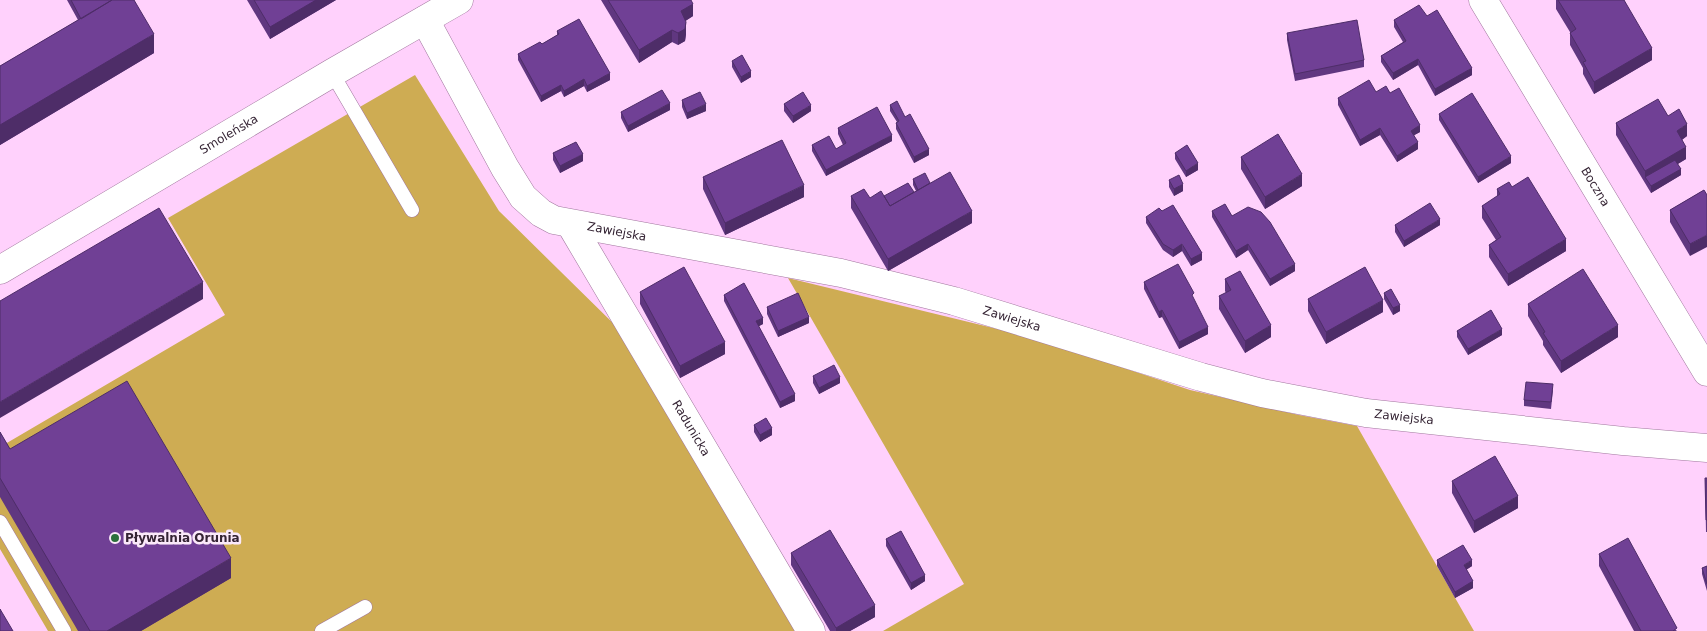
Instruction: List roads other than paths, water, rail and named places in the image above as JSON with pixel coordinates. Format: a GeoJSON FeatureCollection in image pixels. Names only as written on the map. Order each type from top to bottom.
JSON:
{"type":"FeatureCollection","features":[{"type":"Feature","properties":{"kind":"street","name":"Smoleńska"},"geometry":{"type":"LineString","coordinates":[[0,270],[459,0]]}},
{"type":"Feature","properties":{"kind":"street","name":"Boczna"},"geometry":{"type":"LineString","coordinates":[[1483,0],[1707,372]]}},
{"type":"Feature","properties":{"kind":"street","name":"Zawiejska"},"geometry":{"type":"LineString","coordinates":[[425,20],[505,168],[523,197],[554,220],[841,273],[954,301],[1201,377],[1262,393],[1366,413],[1623,441],[1707,448]]}},
{"type":"Feature","properties":{"kind":"street","name":"Radunicka"},"geometry":{"type":"LineString","coordinates":[[571,224],[811,631]]}},
{"type":"Feature","properties":{"kind":"lane"},"geometry":{"type":"LineString","coordinates":[[332,73],[412,210]]}},
{"type":"Feature","properties":{"kind":"lane"},"geometry":{"type":"LineString","coordinates":[[0,522],[64,631]]}},
{"type":"Feature","properties":{"kind":"lane"},"geometry":{"type":"LineString","coordinates":[[322,631],[365,607]]}},
{"type":"Feature","properties":{"kind":"place","name":"Pływalnia Orunia"},"geometry":{"type":"Point","coordinates":[115,538]}}]}
